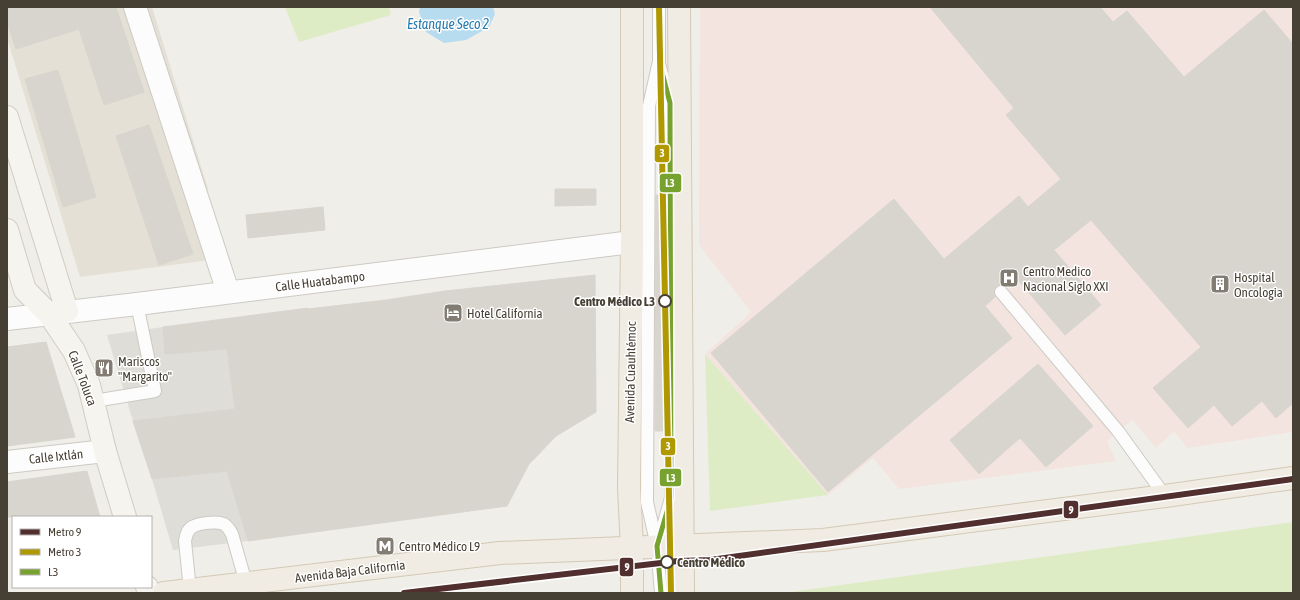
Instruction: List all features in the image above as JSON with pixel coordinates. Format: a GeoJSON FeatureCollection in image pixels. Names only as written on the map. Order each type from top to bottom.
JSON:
{"type":"FeatureCollection","features":[{"type":"Feature","properties":{"kind":"main road","name":"Avenida Cuauhtémoc"},"geometry":{"type":"LineString","coordinates":[[632,7],[632,242],[629,488],[632,548],[632,593]]}},
{"type":"Feature","properties":{"kind":"main road"},"geometry":{"type":"LineString","coordinates":[[679,7],[684,593]]}},
{"type":"Feature","properties":{"kind":"main road","name":"Avenida Baja California"},"geometry":{"type":"LineString","coordinates":[[164,593],[500,553],[823,540],[1166,496],[1293,478]]}},
{"type":"Feature","properties":{"kind":"street"},"geometry":{"type":"LineString","coordinates":[[135,7],[228,292]]}},
{"type":"Feature","properties":{"kind":"street","name":"Calle Toluca"},"geometry":{"type":"LineString","coordinates":[[7,117],[58,313],[89,385],[105,451],[125,516]]}},
{"type":"Feature","properties":{"kind":"street","name":"Calle Toluca"},"geometry":{"type":"LineString","coordinates":[[7,230],[25,290],[58,313]]}},
{"type":"Feature","properties":{"kind":"street","name":"Calle Huatabampo"},"geometry":{"type":"LineString","coordinates":[[7,319],[632,242]]}},
{"type":"Feature","properties":{"kind":"street","name":"Calle Ixtlán"},"geometry":{"type":"LineString","coordinates":[[7,462],[105,451]]}},
{"type":"Feature","properties":{"kind":"lane"},"geometry":{"type":"LineString","coordinates":[[659,7],[659,61],[649,106],[647,498],[657,546],[661,593]]}},
{"type":"Feature","properties":{"kind":"lane"},"geometry":{"type":"LineString","coordinates":[[657,546],[671,498],[670,103],[659,61]]}},
{"type":"Feature","properties":{"kind":"lane"},"geometry":{"type":"LineString","coordinates":[[1001,292],[1118,431],[1166,496]]}},
{"type":"Feature","properties":{"kind":"lane"},"geometry":{"type":"LineString","coordinates":[[94,401],[155,390],[137,304]]}},
{"type":"Feature","properties":{"kind":"lane"},"geometry":{"type":"LineString","coordinates":[[190,590],[185,541],[186,534],[191,528],[198,525],[216,523],[223,524],[229,528],[246,583]]}},
{"type":"Feature","properties":{"kind":"shaded area"},"geometry":{"type":"Polygon","coordinates":[[[7,7],[152,7],[208,189],[206,198],[218,259],[80,277],[7,38],[7,7]]]}},
{"type":"Feature","properties":{"kind":"shaded area","name":"Centro Medico Nacional Siglo XXI"},"geometry":{"type":"Polygon","coordinates":[[[700,7],[1293,7],[1293,432],[1187,448],[1174,431],[1156,448],[1132,420],[1107,441],[1116,461],[899,489],[873,458],[828,495],[705,354],[751,312],[699,245],[700,7]]]}},
{"type":"Feature","properties":{"kind":"shaded area"},"geometry":{"type":"Polygon","coordinates":[[[163,327],[165,354],[227,349],[235,409],[133,421],[107,335],[163,327]]]}},
{"type":"Feature","properties":{"kind":"shaded area"},"geometry":{"type":"Polygon","coordinates":[[[227,471],[248,541],[173,550],[152,479],[227,471]]]}},
{"type":"Feature","properties":{"kind":"green space"},"geometry":{"type":"Polygon","coordinates":[[[285,7],[389,7],[391,15],[299,42],[285,7]]]}},
{"type":"Feature","properties":{"kind":"green space"},"geometry":{"type":"Polygon","coordinates":[[[705,354],[828,495],[710,511],[705,354]]]}},
{"type":"Feature","properties":{"kind":"green space"},"geometry":{"type":"Polygon","coordinates":[[[1293,522],[1293,593],[784,593],[1293,522]]]}},
{"type":"Feature","properties":{"kind":"water","name":"Estanque Seco 2"},"geometry":{"type":"Polygon","coordinates":[[[420,7],[493,7],[495,14],[489,27],[466,40],[444,43],[426,32],[419,12],[420,7]]]}},
{"type":"Feature","properties":{"kind":"building"},"geometry":{"type":"Polygon","coordinates":[[[7,7],[116,7],[144,92],[104,105],[79,29],[16,49],[7,22],[7,7]]]}},
{"type":"Feature","properties":{"kind":"building"},"geometry":{"type":"Polygon","coordinates":[[[930,7],[1100,7],[1113,22],[1127,11],[1184,77],[1264,10],[1293,44],[1293,403],[1276,418],[1262,401],[1232,426],[1214,405],[1188,428],[1153,388],[1201,347],[1091,220],[1054,250],[1101,305],[1065,335],[1017,279],[1007,287],[1003,285],[996,286],[994,290],[995,297],[985,306],[1012,338],[828,492],[711,353],[894,199],[944,259],[1019,196],[1028,207],[1061,179],[1006,115],[1014,108],[930,7]]]}},
{"type":"Feature","properties":{"kind":"building"},"geometry":{"type":"Polygon","coordinates":[[[58,70],[96,197],[63,207],[25,79],[58,70]]]}},
{"type":"Feature","properties":{"kind":"building"},"geometry":{"type":"Polygon","coordinates":[[[149,125],[193,254],[159,265],[116,136],[149,125]]]}},
{"type":"Feature","properties":{"kind":"building"},"geometry":{"type":"Polygon","coordinates":[[[555,189],[596,189],[596,205],[555,206],[555,189]]]}},
{"type":"Feature","properties":{"kind":"building"},"geometry":{"type":"Polygon","coordinates":[[[656,195],[668,195],[669,411],[664,415],[664,431],[655,431],[656,195]]]}},
{"type":"Feature","properties":{"kind":"building"},"geometry":{"type":"Polygon","coordinates":[[[323,207],[325,230],[248,238],[246,215],[323,207]]]}},
{"type":"Feature","properties":{"kind":"building"},"geometry":{"type":"Polygon","coordinates":[[[595,275],[596,412],[556,436],[529,464],[507,506],[248,541],[227,471],[152,479],[133,421],[235,409],[227,349],[165,354],[163,327],[308,308],[386,300],[445,291],[595,275]]]}},
{"type":"Feature","properties":{"kind":"building"},"geometry":{"type":"Polygon","coordinates":[[[46,342],[75,437],[7,446],[7,347],[46,342]]]}},
{"type":"Feature","properties":{"kind":"building"},"geometry":{"type":"Polygon","coordinates":[[[1038,364],[1093,426],[1046,467],[1020,438],[979,474],[950,440],[1038,364]]]}},
{"type":"Feature","properties":{"kind":"building"},"geometry":{"type":"Polygon","coordinates":[[[87,471],[100,516],[7,517],[7,482],[87,471]]]}},
{"type":"Feature","properties":{"kind":"metro line","name":"3"},"geometry":{"type":"LineString","coordinates":[[659,7],[671,593]]}},
{"type":"Feature","properties":{"kind":"metro line","name":"9"},"geometry":{"type":"LineString","coordinates":[[404,593],[678,561],[710,560],[1293,479]]}},
{"type":"Feature","properties":{"kind":"transit line","name":"L3"},"geometry":{"type":"LineString","coordinates":[[659,7],[659,61],[670,103],[671,498],[657,546],[661,593]]}},
{"type":"Feature","properties":{"kind":"place","name":"Centro Medico Nacional Siglo XXI"},"geometry":{"type":"Point","coordinates":[1009,278]}},
{"type":"Feature","properties":{"kind":"place","name":"Hospital Oncologia"},"geometry":{"type":"Point","coordinates":[1220,284]}},
{"type":"Feature","properties":{"kind":"place","name":"Centro Médico L3"},"geometry":{"type":"Point","coordinates":[665,301]}},
{"type":"Feature","properties":{"kind":"place","name":"Hotel California"},"geometry":{"type":"Point","coordinates":[453,313]}},
{"type":"Feature","properties":{"kind":"place","name":"Mariscos \"Margarito\""},"geometry":{"type":"Point","coordinates":[104,368]}},
{"type":"Feature","properties":{"kind":"place","name":"Centro Médico L9"},"geometry":{"type":"Point","coordinates":[385,546]}},
{"type":"Feature","properties":{"kind":"place","name":"Centro Médico"},"geometry":{"type":"Point","coordinates":[667,562]}}]}
